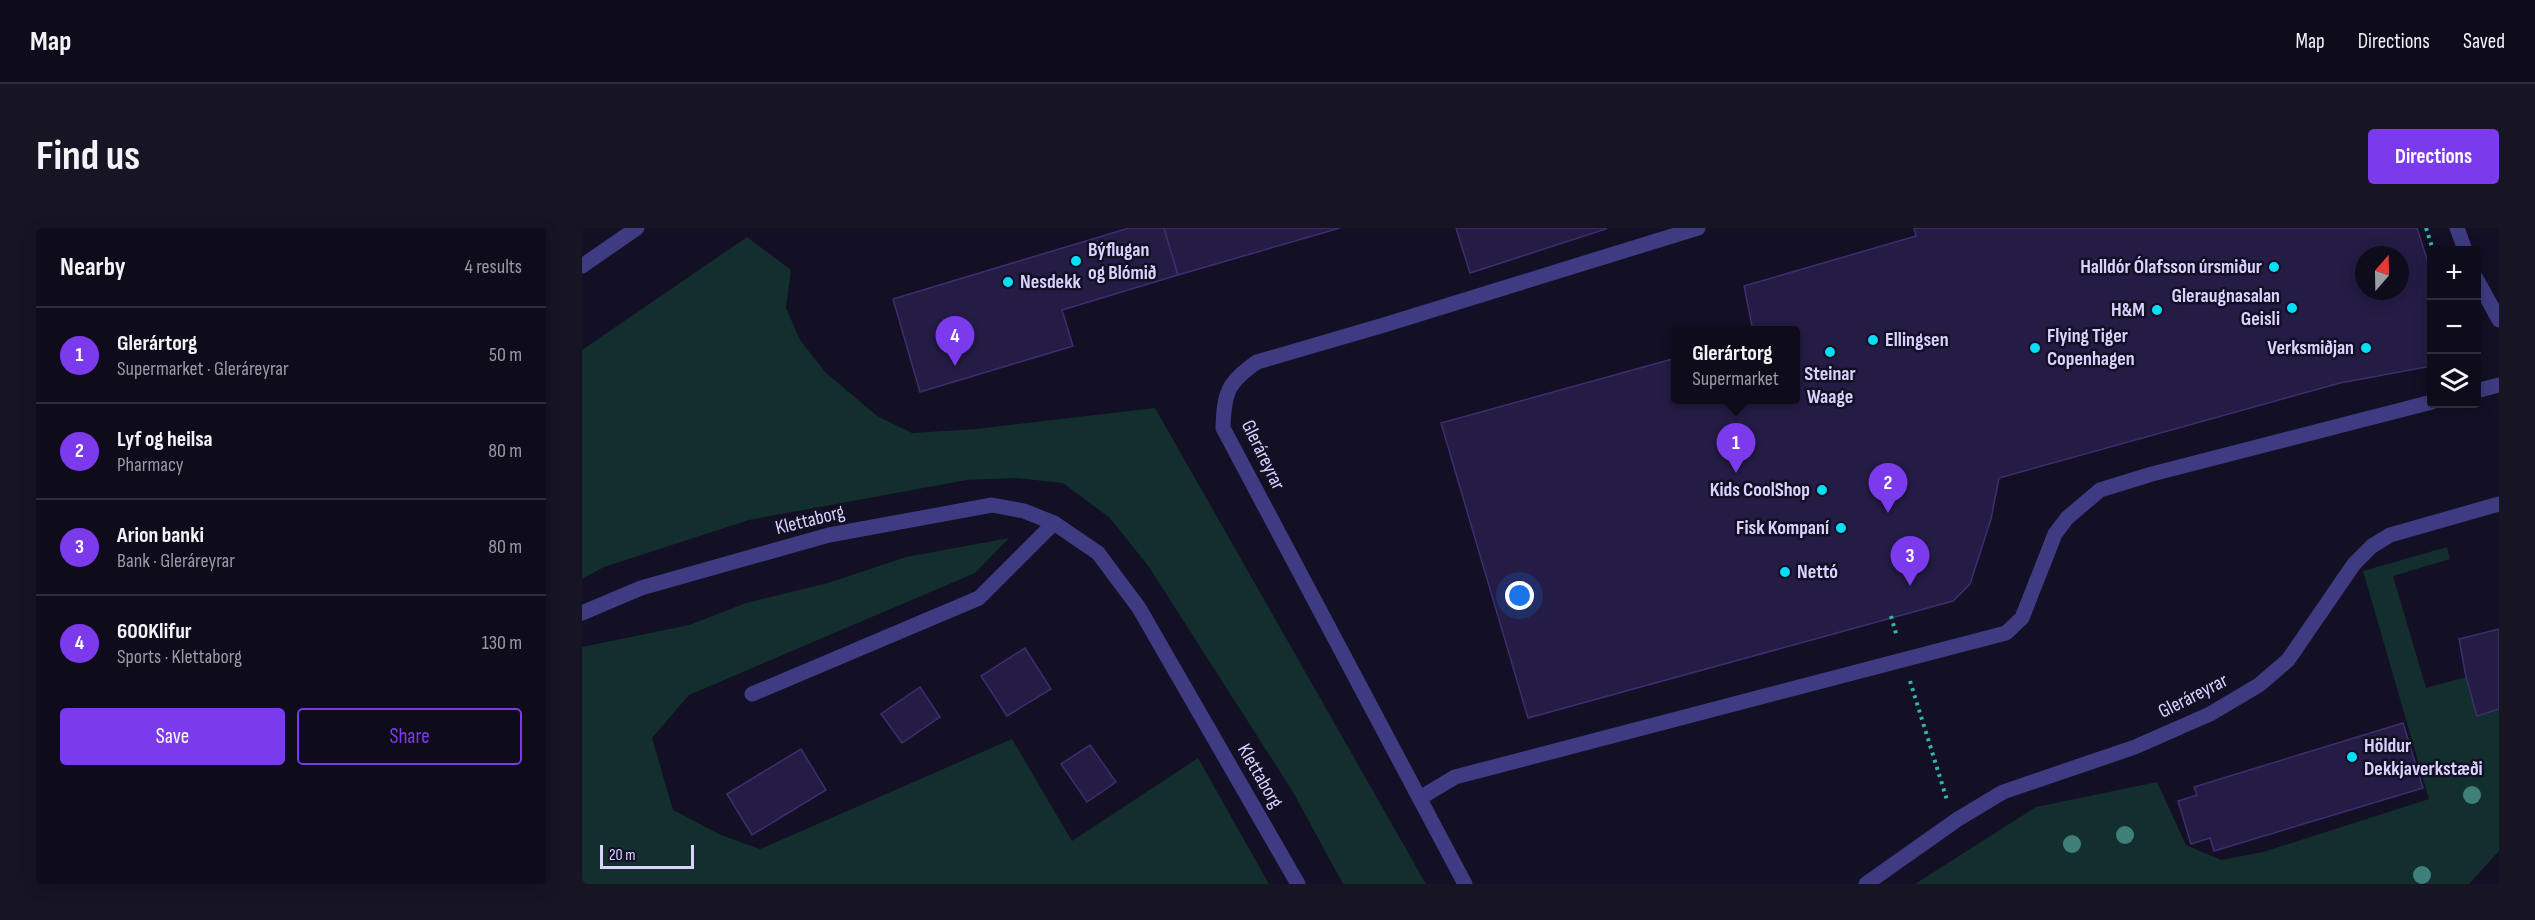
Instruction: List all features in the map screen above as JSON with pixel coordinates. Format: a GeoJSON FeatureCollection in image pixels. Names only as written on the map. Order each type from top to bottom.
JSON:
{"type":"FeatureCollection","features":[{"type":"Feature","properties":{"kind":"street"},"geometry":{"type":"LineString","coordinates":[[582,266],[638,228]]}},
{"type":"Feature","properties":{"kind":"street","name":"Gleráreyrar"},"geometry":{"type":"LineString","coordinates":[[1465,884],[1223,428],[1228,387],[1241,373],[1257,362],[1373,329],[1698,228]]}},
{"type":"Feature","properties":{"kind":"street"},"geometry":{"type":"LineString","coordinates":[[2457,228],[2464,246]]}},
{"type":"Feature","properties":{"kind":"street"},"geometry":{"type":"LineString","coordinates":[[2481,287],[2499,320]]}},
{"type":"Feature","properties":{"kind":"street"},"geometry":{"type":"LineString","coordinates":[[2481,390],[2499,385]]}},
{"type":"Feature","properties":{"kind":"street"},"geometry":{"type":"LineString","coordinates":[[1420,798],[1455,777],[2006,633],[2022,618],[2055,534],[2067,518],[2100,490],[2152,474],[2427,403]]}},
{"type":"Feature","properties":{"kind":"street","name":"Gleráreyrar"},"geometry":{"type":"LineString","coordinates":[[1866,884],[1958,819],[2003,792],[2135,747],[2210,714],[2259,685],[2288,660],[2342,581],[2372,546],[2390,535],[2499,504]]}},
{"type":"Feature","properties":{"kind":"street","name":"Klettaborg"},"geometry":{"type":"LineString","coordinates":[[582,613],[641,588],[829,535],[992,505],[1024,511],[1054,523],[1098,553],[1139,608],[1298,884]]}},
{"type":"Feature","properties":{"kind":"street"},"geometry":{"type":"LineString","coordinates":[[752,694],[979,598],[1054,523]]}},
{"type":"Feature","properties":{"kind":"path"},"geometry":{"type":"LineString","coordinates":[[2426,228],[2432,246]]}},
{"type":"Feature","properties":{"kind":"path"},"geometry":{"type":"LineString","coordinates":[[1891,616],[1944,795]]}},
{"type":"Feature","properties":{"kind":"green space"},"geometry":{"type":"Polygon","coordinates":[[[747,237],[791,270],[786,308],[800,340],[825,372],[877,416],[912,433],[976,429],[1155,408],[1426,884],[1343,884],[1293,792],[1149,567],[1110,518],[1063,483],[1015,478],[967,480],[749,520],[604,567],[582,579],[582,350],[747,237]]]}},
{"type":"Feature","properties":{"kind":"green space"},"geometry":{"type":"Polygon","coordinates":[[[1009,538],[975,573],[689,695],[652,738],[673,810],[721,835],[760,849],[1012,739],[1072,841],[1198,758],[1269,884],[582,884],[582,647],[689,625],[746,603],[828,583],[906,557],[1009,538]]]}},
{"type":"Feature","properties":{"kind":"green space"},"geometry":{"type":"Polygon","coordinates":[[[2447,547],[2450,559],[2393,576],[2426,688],[2466,677],[2477,715],[2499,709],[2499,851],[2469,884],[1915,884],[2036,807],[2157,782],[2186,845],[2221,860],[2263,852],[2429,799],[2363,571],[2447,547]]]}},
{"type":"Feature","properties":{"kind":"building"},"geometry":{"type":"Polygon","coordinates":[[[1129,228],[1164,228],[1178,275],[1062,310],[1073,346],[920,392],[893,299],[1129,228]]]}},
{"type":"Feature","properties":{"kind":"building"},"geometry":{"type":"Polygon","coordinates":[[[1164,228],[1340,228],[1178,275],[1164,228]]]}},
{"type":"Feature","properties":{"kind":"building"},"geometry":{"type":"Polygon","coordinates":[[[1456,228],[1605,228],[1606,229],[1470,273],[1456,228]]]}},
{"type":"Feature","properties":{"kind":"building"},"geometry":{"type":"Polygon","coordinates":[[[1914,228],[2417,228],[2427,259],[2427,367],[2340,383],[1999,478],[1991,519],[1970,584],[1953,601],[1528,718],[1441,423],[1671,359],[1671,404],[1800,404],[1800,326],[1752,326],[1744,286],[1916,236],[1914,228]]]}},
{"type":"Feature","properties":{"kind":"building"},"geometry":{"type":"Polygon","coordinates":[[[2499,629],[2499,709],[2477,716],[2466,677],[2459,639],[2499,629]]]}},
{"type":"Feature","properties":{"kind":"building"},"geometry":{"type":"Polygon","coordinates":[[[1025,648],[1051,689],[1007,716],[981,676],[1025,648]]]}},
{"type":"Feature","properties":{"kind":"building"},"geometry":{"type":"Polygon","coordinates":[[[920,687],[940,717],[902,743],[881,714],[920,687]]]}},
{"type":"Feature","properties":{"kind":"building"},"geometry":{"type":"Polygon","coordinates":[[[2403,723],[2423,788],[2214,851],[2210,838],[2191,844],[2178,801],[2197,795],[2194,787],[2403,723]]]}},
{"type":"Feature","properties":{"kind":"building"},"geometry":{"type":"Polygon","coordinates":[[[1090,745],[1116,782],[1087,802],[1061,764],[1090,745]]]}},
{"type":"Feature","properties":{"kind":"building"},"geometry":{"type":"Polygon","coordinates":[[[801,749],[826,790],[752,835],[727,794],[801,749]]]}},
{"type":"Feature","properties":{"kind":"place","name":"Býflugan og Blómið"},"geometry":{"type":"Point","coordinates":[1076,261]}},
{"type":"Feature","properties":{"kind":"place","name":"Halldór Ólafsson úrsmiður"},"geometry":{"type":"Point","coordinates":[2274,267]}},
{"type":"Feature","properties":{"kind":"place","name":"Nesdekk"},"geometry":{"type":"Point","coordinates":[1008,282]}},
{"type":"Feature","properties":{"kind":"place","name":"Gleraugnasalan Geisli"},"geometry":{"type":"Point","coordinates":[2292,308]}},
{"type":"Feature","properties":{"kind":"place","name":"H&M"},"geometry":{"type":"Point","coordinates":[2157,310]}},
{"type":"Feature","properties":{"kind":"place","name":"Ellingsen"},"geometry":{"type":"Point","coordinates":[1873,340]}},
{"type":"Feature","properties":{"kind":"place","name":"Flying Tiger Copenhagen"},"geometry":{"type":"Point","coordinates":[2035,348]}},
{"type":"Feature","properties":{"kind":"place","name":"Verksmiðjan"},"geometry":{"type":"Point","coordinates":[2366,348]}},
{"type":"Feature","properties":{"kind":"place","name":"Steinar Waage"},"geometry":{"type":"Point","coordinates":[1830,352]}},
{"type":"Feature","properties":{"kind":"place","name":"600Klifur"},"geometry":{"type":"Point","coordinates":[955,366]}},
{"type":"Feature","properties":{"kind":"place","name":"Glerártorg"},"geometry":{"type":"Point","coordinates":[1736,473]}},
{"type":"Feature","properties":{"kind":"place","name":"Kids CoolShop"},"geometry":{"type":"Point","coordinates":[1822,490]}},
{"type":"Feature","properties":{"kind":"place","name":"Lyf og heilsa"},"geometry":{"type":"Point","coordinates":[1888,513]}},
{"type":"Feature","properties":{"kind":"place","name":"Fisk Kompaní"},"geometry":{"type":"Point","coordinates":[1841,528]}},
{"type":"Feature","properties":{"kind":"place","name":"Nettó"},"geometry":{"type":"Point","coordinates":[1785,572]}},
{"type":"Feature","properties":{"kind":"place","name":"Arion banki"},"geometry":{"type":"Point","coordinates":[1910,586]}},
{"type":"Feature","properties":{"kind":"place","name":"Höldur Dekkjaverkstæði"},"geometry":{"type":"Point","coordinates":[2352,757]}}]}
